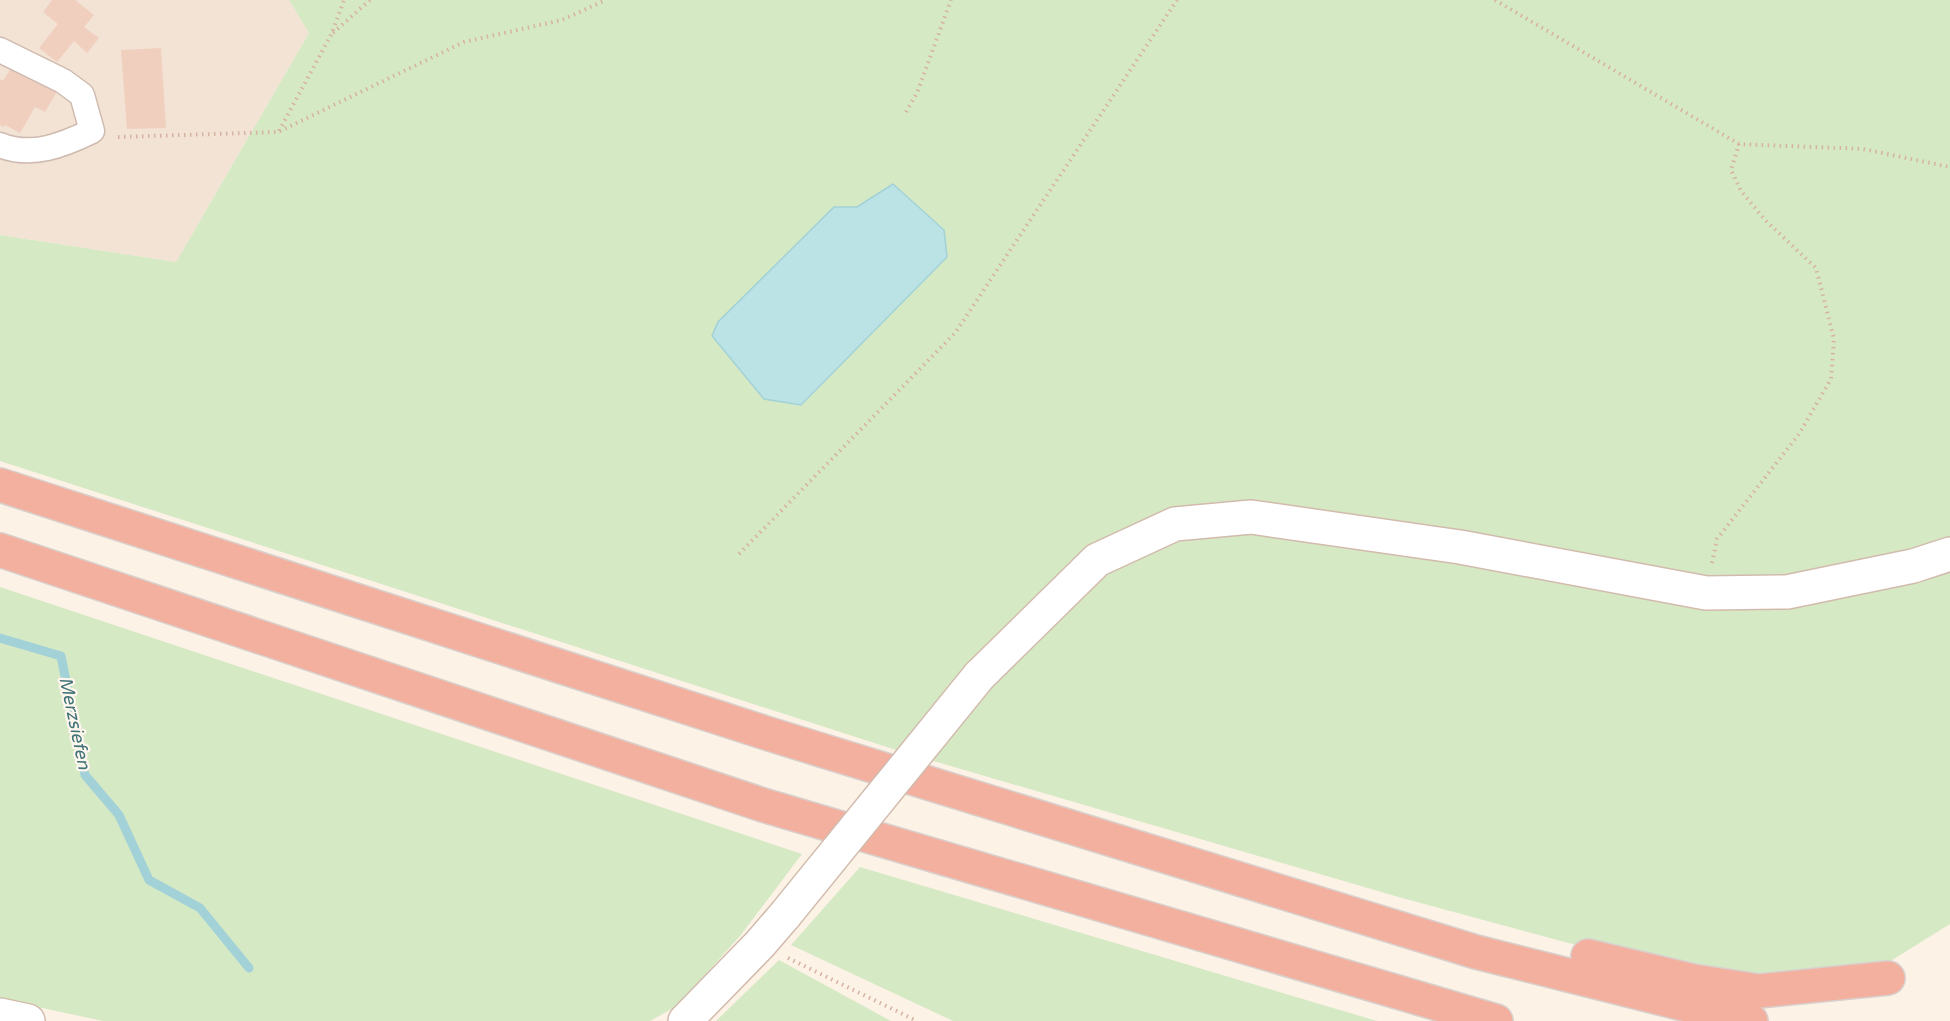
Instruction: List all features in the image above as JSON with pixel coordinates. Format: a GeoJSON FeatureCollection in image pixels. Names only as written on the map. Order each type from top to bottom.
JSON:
{"type":"FeatureCollection","features":[{"type":"Feature","properties":{"kind":"highway"},"geometry":{"type":"LineString","coordinates":[[0,486],[757,730],[1476,952],[1751,1021]]}},
{"type":"Feature","properties":{"kind":"highway"},"geometry":{"type":"LineString","coordinates":[[0,550],[763,805],[1496,1021]]}},
{"type":"Feature","properties":{"kind":"highway"},"geometry":{"type":"LineString","coordinates":[[1476,952],[1500,934],[1694,981],[1759,990],[1888,978]]}},
{"type":"Feature","properties":{"kind":"main road"},"geometry":{"type":"LineString","coordinates":[[685,1021],[785,915],[979,676],[1097,560],[1175,524],[1262,519],[1460,547],[1706,593],[1786,592],[1913,566],[1950,554]]}},
{"type":"Feature","properties":{"kind":"main road"},"geometry":{"type":"LineString","coordinates":[[0,1015],[28,1021]]}},
{"type":"Feature","properties":{"kind":"street"},"geometry":{"type":"LineString","coordinates":[[0,50],[63,81],[82,95],[92,131],[60,146],[15,151],[0,145]]}},
{"type":"Feature","properties":{"kind":"path"},"geometry":{"type":"LineString","coordinates":[[278,132],[332,33],[344,0]]}},
{"type":"Feature","properties":{"kind":"path"},"geometry":{"type":"LineString","coordinates":[[332,33],[370,0]]}},
{"type":"Feature","properties":{"kind":"path"},"geometry":{"type":"LineString","coordinates":[[92,131],[116,137],[278,132],[465,42],[562,20],[606,0]]}},
{"type":"Feature","properties":{"kind":"path"},"geometry":{"type":"LineString","coordinates":[[906,112],[917,93],[951,0]]}},
{"type":"Feature","properties":{"kind":"path"},"geometry":{"type":"LineString","coordinates":[[739,554],[955,333],[1177,0]]}},
{"type":"Feature","properties":{"kind":"path"},"geometry":{"type":"LineString","coordinates":[[1495,0],[1739,144],[1863,149],[1950,168]]}},
{"type":"Feature","properties":{"kind":"path"},"geometry":{"type":"LineString","coordinates":[[1706,593],[1717,539],[1799,434],[1831,379],[1834,339],[1816,268],[1765,220],[1741,191],[1731,170],[1739,144]]}},
{"type":"Feature","properties":{"kind":"path"},"geometry":{"type":"LineString","coordinates":[[760,944],[917,1021]]}},
{"type":"Feature","properties":{"kind":"shaded area"},"geometry":{"type":"Polygon","coordinates":[[[0,0],[289,0],[309,33],[176,262],[0,235],[0,0]]]}},
{"type":"Feature","properties":{"kind":"green space"},"geometry":{"type":"Polygon","coordinates":[[[289,0],[1950,0],[1950,924],[1881,967],[1717,983],[1402,898],[896,750],[0,461],[0,235],[176,262],[309,33],[289,0]]]}},
{"type":"Feature","properties":{"kind":"green space"},"geometry":{"type":"Polygon","coordinates":[[[0,587],[802,854],[740,936],[677,1006],[650,1021],[103,1021],[0,999],[0,587]]]}},
{"type":"Feature","properties":{"kind":"green space"},"geometry":{"type":"Polygon","coordinates":[[[860,867],[1377,1021],[953,1021],[791,945],[860,867]]]}},
{"type":"Feature","properties":{"kind":"green space"},"geometry":{"type":"Polygon","coordinates":[[[779,960],[891,1021],[716,1021],[779,960]]]}},
{"type":"Feature","properties":{"kind":"water"},"geometry":{"type":"Polygon","coordinates":[[[893,184],[944,230],[947,257],[801,405],[764,399],[712,336],[718,322],[834,207],[857,207],[893,184]]]}},
{"type":"Feature","properties":{"kind":"building"},"geometry":{"type":"Polygon","coordinates":[[[52,0],[75,0],[94,15],[84,27],[99,38],[87,53],[74,41],[57,62],[39,48],[58,24],[43,12],[52,0]]]}},
{"type":"Feature","properties":{"kind":"building"},"geometry":{"type":"Polygon","coordinates":[[[161,48],[166,128],[127,129],[121,50],[161,48]]]}},
{"type":"Feature","properties":{"kind":"building"},"geometry":{"type":"Polygon","coordinates":[[[14,63],[59,88],[45,112],[35,107],[20,133],[5,125],[4,127],[0,125],[0,79],[3,81],[14,63]]]}},
{"type":"Feature","properties":{"kind":"waterway","name":"Merzsiefen"},"geometry":{"type":"LineString","coordinates":[[0,638],[61,656],[85,775],[119,815],[149,880],[200,908],[249,968]]}}]}
